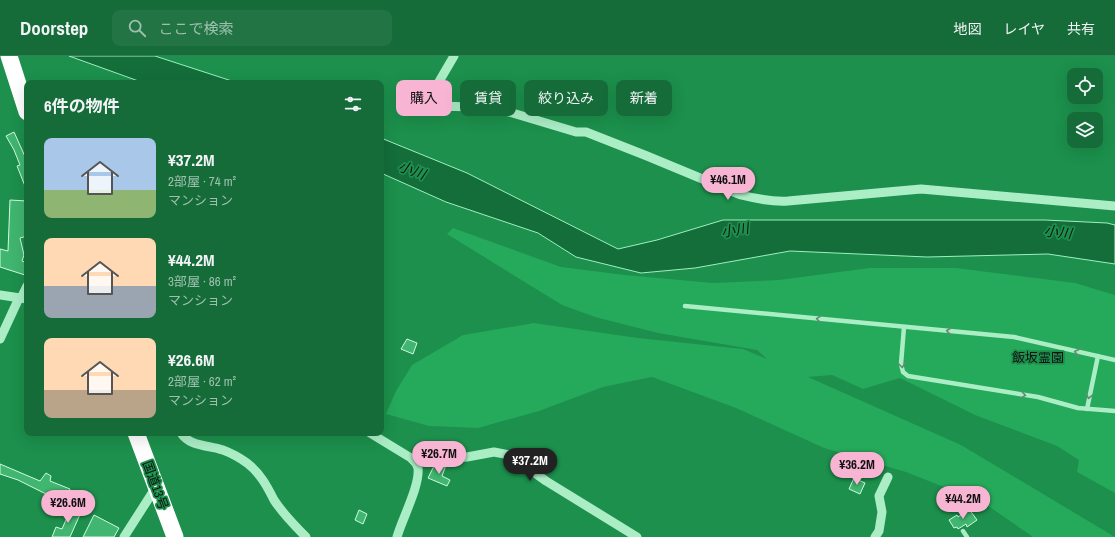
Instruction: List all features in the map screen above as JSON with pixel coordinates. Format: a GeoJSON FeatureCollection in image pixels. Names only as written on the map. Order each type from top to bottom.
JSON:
{"type":"FeatureCollection","features":[{"type":"Feature","properties":{"kind":"highway"},"geometry":{"type":"LineString","coordinates":[[9,56],[24,102]]}},
{"type":"Feature","properties":{"kind":"highway","name":"国道13号"},"geometry":{"type":"LineString","coordinates":[[137,436],[175,537]]}},
{"type":"Feature","properties":{"kind":"street"},"geometry":{"type":"LineString","coordinates":[[454,56],[430,97],[432,104],[435,106],[475,107],[506,111],[576,132],[586,132],[740,195],[754,199],[773,202],[921,189],[1115,206]]}},
{"type":"Feature","properties":{"kind":"street"},"geometry":{"type":"LineString","coordinates":[[0,296],[22,299],[0,339]]}},
{"type":"Feature","properties":{"kind":"street"},"geometry":{"type":"LineString","coordinates":[[183,436],[196,444],[225,451],[248,464],[262,478],[274,500],[292,523],[306,537]]}},
{"type":"Feature","properties":{"kind":"street"},"geometry":{"type":"LineString","coordinates":[[375,436],[413,460],[418,468],[418,477],[397,537]]}},
{"type":"Feature","properties":{"kind":"street"},"geometry":{"type":"LineString","coordinates":[[413,460],[421,457],[445,459],[459,458],[494,452],[510,455],[546,481],[637,537]]}},
{"type":"Feature","properties":{"kind":"street"},"geometry":{"type":"LineString","coordinates":[[875,537],[879,531],[882,512],[879,496],[888,477]]}},
{"type":"Feature","properties":{"kind":"street"},"geometry":{"type":"LineString","coordinates":[[124,537],[156,486]]}},
{"type":"Feature","properties":{"kind":"lane"},"geometry":{"type":"LineString","coordinates":[[685,306],[1014,338],[1115,360]]}},
{"type":"Feature","properties":{"kind":"lane"},"geometry":{"type":"LineString","coordinates":[[904,327],[901,364],[903,372],[908,376],[1038,397],[1078,408],[1115,411]]}},
{"type":"Feature","properties":{"kind":"lane"},"geometry":{"type":"LineString","coordinates":[[1087,409],[1098,356]]}},
{"type":"Feature","properties":{"kind":"lane"},"geometry":{"type":"LineString","coordinates":[[963,531],[967,537]]}},
{"type":"Feature","properties":{"kind":"green space","name":"飯坂霊園"},"geometry":{"type":"Polygon","coordinates":[[[453,228],[561,267],[625,275],[713,283],[779,280],[869,268],[956,268],[1075,283],[1115,295],[1115,493],[1077,472],[1079,460],[1057,446],[975,415],[900,378],[863,389],[832,375],[808,377],[961,445],[1115,537],[1033,537],[984,503],[906,472],[824,448],[736,408],[652,377],[603,387],[539,411],[478,428],[429,426],[386,414],[396,391],[412,365],[463,335],[534,323],[638,338],[743,349],[767,359],[757,350],[658,333],[595,317],[562,305],[447,234],[453,228]]]}},
{"type":"Feature","properties":{"kind":"water"},"geometry":{"type":"Polygon","coordinates":[[[69,56],[155,56],[229,80],[136,80],[69,56]]]}},
{"type":"Feature","properties":{"kind":"water","name":"小川"},"geometry":{"type":"Polygon","coordinates":[[[384,139],[467,173],[618,249],[657,240],[723,220],[1045,220],[1107,223],[1115,225],[1115,264],[1048,254],[927,257],[790,251],[695,268],[641,273],[576,257],[538,233],[446,202],[384,174],[384,139]]]}},
{"type":"Feature","properties":{"kind":"building"},"geometry":{"type":"Polygon","coordinates":[[[14,132],[24,154],[24,184],[17,166],[20,165],[6,136],[14,132]]]}},
{"type":"Feature","properties":{"kind":"building"},"geometry":{"type":"Polygon","coordinates":[[[10,200],[24,201],[24,237],[20,238],[24,255],[22,261],[24,262],[24,275],[0,267],[0,249],[8,251],[10,200]]]}},
{"type":"Feature","properties":{"kind":"building"},"geometry":{"type":"Polygon","coordinates":[[[407,339],[417,343],[413,354],[401,349],[407,339]]]}},
{"type":"Feature","properties":{"kind":"building"},"geometry":{"type":"Polygon","coordinates":[[[0,464],[40,481],[46,473],[51,476],[50,481],[70,489],[64,507],[50,503],[52,497],[18,480],[0,474],[0,464]]]}},
{"type":"Feature","properties":{"kind":"building"},"geometry":{"type":"Polygon","coordinates":[[[435,464],[446,465],[442,476],[450,480],[447,486],[428,478],[435,464]]]}},
{"type":"Feature","properties":{"kind":"building"},"geometry":{"type":"Polygon","coordinates":[[[854,478],[865,483],[860,494],[849,489],[854,478]]]}},
{"type":"Feature","properties":{"kind":"building"},"geometry":{"type":"Polygon","coordinates":[[[72,506],[82,510],[70,537],[52,537],[56,527],[62,529],[72,506]]]}},
{"type":"Feature","properties":{"kind":"building"},"geometry":{"type":"Polygon","coordinates":[[[969,509],[977,520],[967,527],[966,524],[958,529],[957,527],[954,528],[949,520],[957,515],[958,517],[969,509]]]}},
{"type":"Feature","properties":{"kind":"building"},"geometry":{"type":"Polygon","coordinates":[[[359,510],[367,514],[363,524],[355,520],[359,510]]]}},
{"type":"Feature","properties":{"kind":"building"},"geometry":{"type":"Polygon","coordinates":[[[94,515],[119,528],[114,537],[83,537],[94,515]]]}}]}
